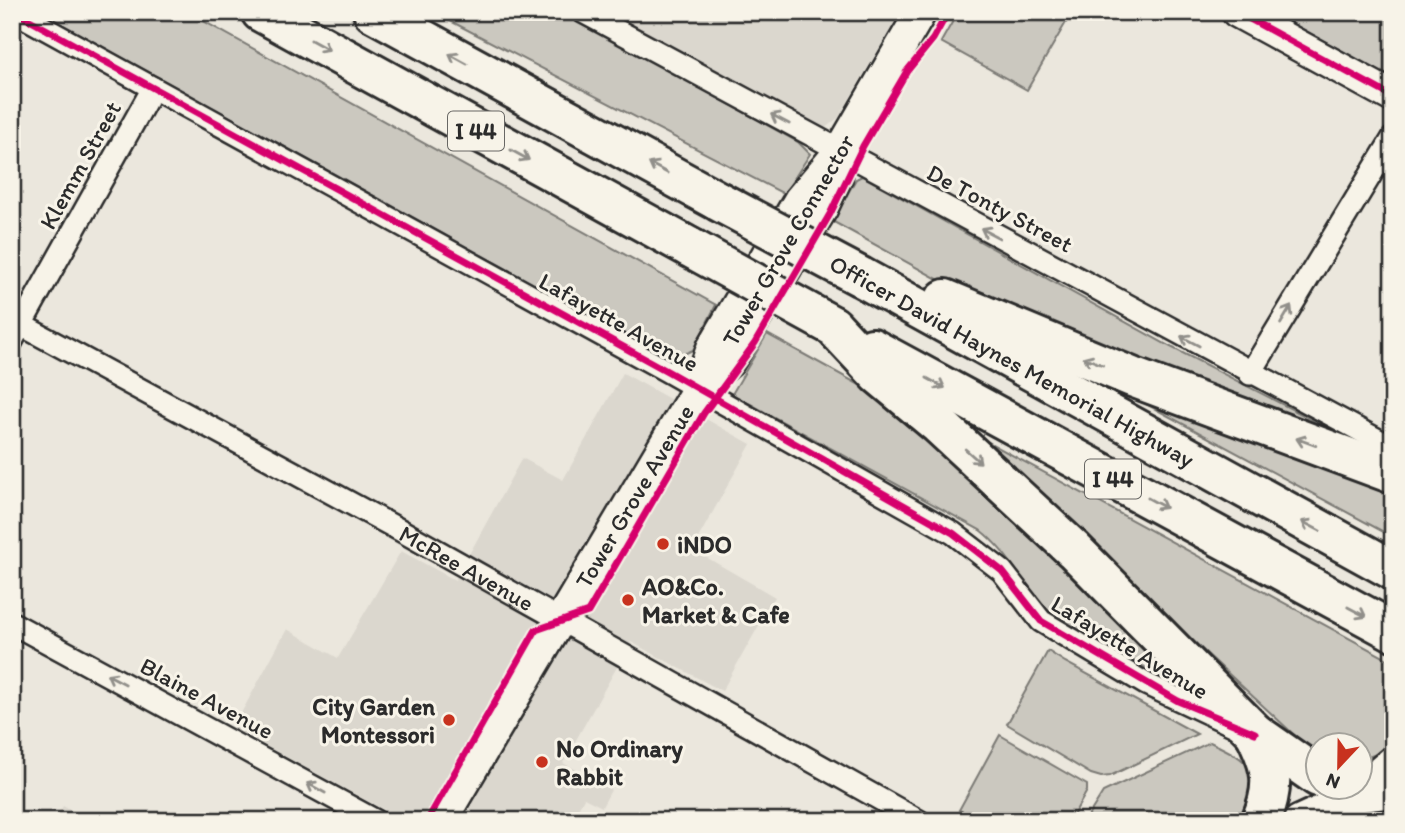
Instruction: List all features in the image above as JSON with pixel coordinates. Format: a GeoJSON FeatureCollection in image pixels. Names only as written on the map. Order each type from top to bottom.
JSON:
{"type":"FeatureCollection","features":[{"type":"Feature","properties":{"kind":"highway","name":"I 44"},"geometry":{"type":"LineString","coordinates":[[261,12],[1393,631]]}},
{"type":"Feature","properties":{"kind":"highway","name":"Officer David Haynes Memorial Highway"},"geometry":{"type":"LineString","coordinates":[[373,12],[1393,570]]}},
{"type":"Feature","properties":{"kind":"highway"},"geometry":{"type":"LineString","coordinates":[[861,277],[894,282],[937,296],[1132,377],[1393,474]]}},
{"type":"Feature","properties":{"kind":"highway"},"geometry":{"type":"LineString","coordinates":[[833,326],[879,375],[939,425],[1074,550],[1255,733],[1304,767]]}},
{"type":"Feature","properties":{"kind":"highway"},"geometry":{"type":"LineString","coordinates":[[1255,733],[1272,775],[1271,791],[1261,821]]}},
{"type":"Feature","properties":{"kind":"street","name":"Lafayette Avenue"},"geometry":{"type":"LineString","coordinates":[[15,12],[698,388],[953,533],[1002,571],[1041,621],[1178,701],[1255,733]]}},
{"type":"Feature","properties":{"kind":"street","name":"De Tonty Street"},"geometry":{"type":"LineString","coordinates":[[583,12],[1250,374],[1393,448]]}},
{"type":"Feature","properties":{"kind":"street","name":"Tower Grove Avenue"},"geometry":{"type":"LineString","coordinates":[[441,821],[698,388],[712,348],[799,200],[840,151],[920,12]]}},
{"type":"Feature","properties":{"kind":"street"},"geometry":{"type":"LineString","coordinates":[[1237,12],[1393,97]]}},
{"type":"Feature","properties":{"kind":"street","name":"Klemm Street"},"geometry":{"type":"LineString","coordinates":[[15,329],[153,88]]}},
{"type":"Feature","properties":{"kind":"street"},"geometry":{"type":"LineString","coordinates":[[1250,374],[1393,138]]}},
{"type":"Feature","properties":{"kind":"street","name":"McRee Avenue"},"geometry":{"type":"LineString","coordinates":[[15,329],[560,619],[919,821]]}},
{"type":"Feature","properties":{"kind":"street","name":"Blaine Avenue"},"geometry":{"type":"LineString","coordinates":[[12,623],[376,821]]}},
{"type":"Feature","properties":{"kind":"street"},"geometry":{"type":"LineString","coordinates":[[1374,775],[1393,761]]}},
{"type":"Feature","properties":{"kind":"street"},"geometry":{"type":"LineString","coordinates":[[1374,796],[1393,792]]}},
{"type":"Feature","properties":{"kind":"street"},"geometry":{"type":"LineString","coordinates":[[1299,821],[1349,802]]}},
{"type":"Feature","properties":{"kind":"shaded area"},"geometry":{"type":"Polygon","coordinates":[[[39,12],[187,12],[716,305],[693,350],[686,353],[682,360],[654,350],[39,12]]]}},
{"type":"Feature","properties":{"kind":"shaded area"},"geometry":{"type":"Polygon","coordinates":[[[433,12],[562,12],[798,142],[810,154],[784,194],[433,12]]]}},
{"type":"Feature","properties":{"kind":"shaded area"},"geometry":{"type":"Polygon","coordinates":[[[606,12],[886,12],[897,18],[838,118],[824,129],[814,127],[606,12]]]}},
{"type":"Feature","properties":{"kind":"shaded area"},"geometry":{"type":"Polygon","coordinates":[[[958,12],[1072,12],[1027,90],[941,42],[958,12]]]}},
{"type":"Feature","properties":{"kind":"shaded area"},"geometry":{"type":"Polygon","coordinates":[[[1271,12],[1393,12],[1393,79],[1271,12]]]}},
{"type":"Feature","properties":{"kind":"shaded area"},"geometry":{"type":"Polygon","coordinates":[[[862,176],[1169,346],[1391,460],[992,309],[832,221],[856,179],[862,176]]]}},
{"type":"Feature","properties":{"kind":"shaded area"},"geometry":{"type":"Polygon","coordinates":[[[767,334],[878,395],[1038,538],[1183,689],[1054,616],[1001,550],[980,530],[732,394],[767,334]]]}},
{"type":"Feature","properties":{"kind":"shaded area"},"geometry":{"type":"Polygon","coordinates":[[[623,373],[751,444],[692,549],[775,597],[722,691],[631,642],[563,763],[611,790],[602,807],[584,798],[571,821],[459,821],[430,805],[421,821],[405,821],[233,728],[287,629],[338,658],[401,551],[455,580],[522,458],[563,480],[623,373]]]}},
{"type":"Feature","properties":{"kind":"shaded area"},"geometry":{"type":"Polygon","coordinates":[[[1109,384],[1393,485],[1393,537],[1109,384]]]}},
{"type":"Feature","properties":{"kind":"shaded area"},"geometry":{"type":"Polygon","coordinates":[[[966,430],[1393,662],[1393,748],[1374,755],[1374,732],[1304,732],[1303,743],[966,430]]]}},
{"type":"Feature","properties":{"kind":"shaded area"},"geometry":{"type":"Polygon","coordinates":[[[1048,651],[1197,734],[1110,776],[1091,774],[1007,724],[1048,651]]]}},
{"type":"Feature","properties":{"kind":"shaded area"},"geometry":{"type":"Polygon","coordinates":[[[1000,735],[1087,785],[1087,791],[1070,821],[979,821],[959,810],[1000,735]]]}},
{"type":"Feature","properties":{"kind":"shaded area"},"geometry":{"type":"Polygon","coordinates":[[[1210,742],[1244,761],[1249,768],[1252,786],[1245,814],[1232,821],[1085,821],[1103,792],[1210,742]]]}},
{"type":"Feature","properties":{"kind":"shaded area"},"geometry":{"type":"Polygon","coordinates":[[[63,806],[89,821],[54,821],[63,806]]]}},
{"type":"Feature","properties":{"kind":"cycle path"},"geometry":{"type":"LineString","coordinates":[[15,12],[667,371],[953,533],[1002,571],[1041,621],[1178,701],[1255,733]]}},
{"type":"Feature","properties":{"kind":"cycle path","name":"Tower Grove Connector"},"geometry":{"type":"LineString","coordinates":[[427,821],[536,630],[588,612],[704,413],[755,343],[830,214],[863,146],[907,71],[933,39],[948,12]]}},
{"type":"Feature","properties":{"kind":"cycle path"},"geometry":{"type":"LineString","coordinates":[[1237,12],[1393,97]]}},
{"type":"Feature","properties":{"kind":"place","name":"iNDO"},"geometry":{"type":"Point","coordinates":[663,544]}},
{"type":"Feature","properties":{"kind":"place","name":"AO&Co. Market & Cafe"},"geometry":{"type":"Point","coordinates":[628,600]}},
{"type":"Feature","properties":{"kind":"place","name":"City Garden Montessori"},"geometry":{"type":"Point","coordinates":[449,720]}},
{"type":"Feature","properties":{"kind":"place","name":"No Ordinary Rabbit"},"geometry":{"type":"Point","coordinates":[542,762]}}]}
